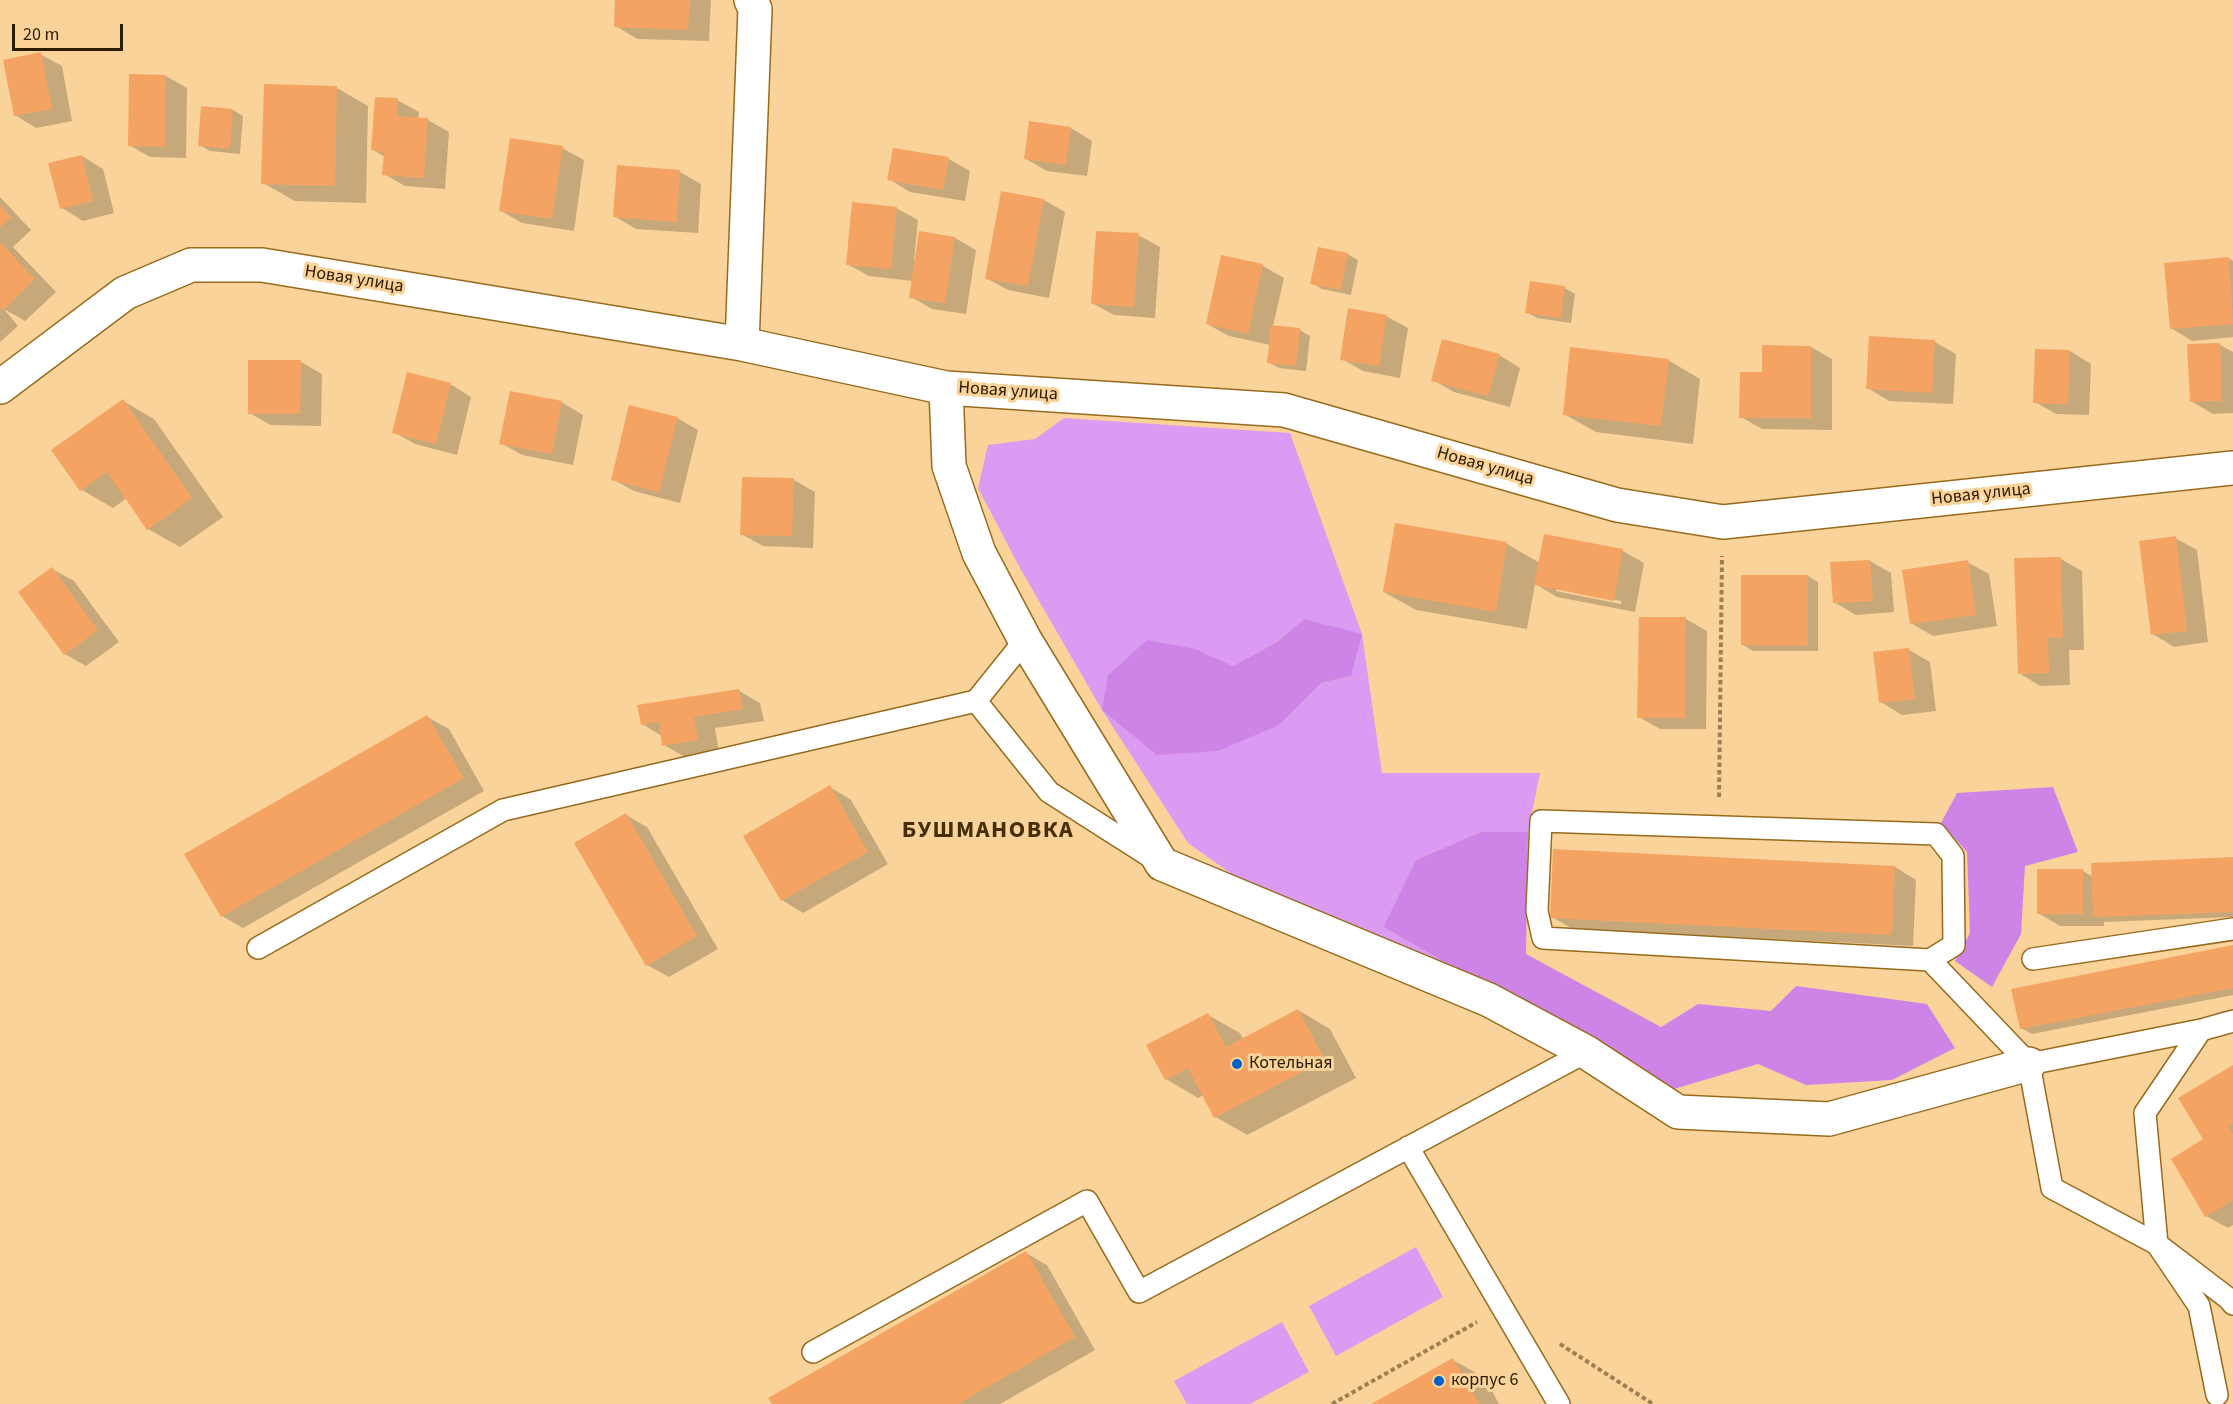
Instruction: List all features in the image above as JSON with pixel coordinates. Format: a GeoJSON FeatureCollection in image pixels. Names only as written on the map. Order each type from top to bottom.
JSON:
{"type":"FeatureCollection","features":[{"type":"Feature","properties":{"kind":"street"},"geometry":{"type":"LineString","coordinates":[[741,344],[755,9],[751,0]]}},
{"type":"Feature","properties":{"kind":"street","name":"Новая улица"},"geometry":{"type":"LineString","coordinates":[[0,387],[125,293],[191,265],[262,265],[741,344],[946,388],[1284,410],[1617,505],[1723,522],[2233,468]]}},
{"type":"Feature","properties":{"kind":"street"},"geometry":{"type":"LineString","coordinates":[[946,388],[949,466],[979,553],[1026,640],[1162,864],[1489,1000],[1586,1052],[1678,1112],[1829,1119],[2030,1064]]}},
{"type":"Feature","properties":{"kind":"lane"},"geometry":{"type":"LineString","coordinates":[[258,948],[503,810],[976,700],[1026,640]]}},
{"type":"Feature","properties":{"kind":"lane"},"geometry":{"type":"LineString","coordinates":[[976,700],[1048,792],[1162,864]]}},
{"type":"Feature","properties":{"kind":"lane"},"geometry":{"type":"LineString","coordinates":[[1541,821],[1936,834],[1953,856],[1954,945],[1930,960],[1543,938],[1537,911],[1541,821]]}},
{"type":"Feature","properties":{"kind":"lane"},"geometry":{"type":"LineString","coordinates":[[2033,959],[2233,929]]}},
{"type":"Feature","properties":{"kind":"lane"},"geometry":{"type":"LineString","coordinates":[[1930,960],[2030,1064],[2052,1188],[2157,1244],[2233,1304]]}},
{"type":"Feature","properties":{"kind":"lane"},"geometry":{"type":"LineString","coordinates":[[2030,1064],[2201,1030],[2233,1021]]}},
{"type":"Feature","properties":{"kind":"lane"},"geometry":{"type":"LineString","coordinates":[[2201,1030],[2145,1113],[2157,1244],[2199,1306],[2217,1395]]}},
{"type":"Feature","properties":{"kind":"lane"},"geometry":{"type":"LineString","coordinates":[[813,1352],[1087,1202],[1139,1292],[1586,1052]]}},
{"type":"Feature","properties":{"kind":"lane"},"geometry":{"type":"LineString","coordinates":[[1408,1147],[1559,1404]]}},
{"type":"Feature","properties":{"kind":"path"},"geometry":{"type":"LineString","coordinates":[[1718,826],[1723,522]]}},
{"type":"Feature","properties":{"kind":"shaded area"},"geometry":{"type":"Polygon","coordinates":[[[1064,418],[1290,433],[1362,634],[1382,773],[1540,773],[1528,832],[1480,832],[1416,860],[1383,927],[1453,967],[1247,885],[1188,843],[1102,710],[1020,568],[978,488],[988,445],[1035,439],[1064,418]],[[1304,619],[1277,642],[1233,666],[1196,649],[1279,725],[1321,683],[1351,676],[1304,619]]]}},
{"type":"Feature","properties":{"kind":"shaded area"},"geometry":{"type":"Polygon","coordinates":[[[1304,619],[1362,634],[1351,676],[1321,683],[1279,725],[1218,751],[1157,755],[1102,710],[1108,675],[1147,640],[1196,649],[1233,666],[1277,642],[1304,619]]]}},
{"type":"Feature","properties":{"kind":"shaded area"},"geometry":{"type":"Polygon","coordinates":[[[2053,787],[2078,852],[2025,866],[2021,934],[1992,987],[1955,961],[1970,933],[1967,852],[1941,823],[1957,793],[2053,787]]]}},
{"type":"Feature","properties":{"kind":"shaded area"},"geometry":{"type":"Polygon","coordinates":[[[1480,832],[1528,832],[1526,954],[1661,1027],[1698,1004],[1771,1011],[1796,986],[1927,1004],[1955,1048],[1892,1080],[1806,1085],[1758,1064],[1674,1089],[1503,988],[1453,967],[1383,927],[1416,860],[1480,832]]]}},
{"type":"Feature","properties":{"kind":"shaded area"},"geometry":{"type":"Polygon","coordinates":[[[1416,1247],[1443,1297],[1336,1356],[1309,1306],[1416,1247]]]}},
{"type":"Feature","properties":{"kind":"shaded area"},"geometry":{"type":"Polygon","coordinates":[[[1282,1322],[1309,1372],[1250,1404],[1187,1404],[1174,1381],[1282,1322]]]}},
{"type":"Feature","properties":{"kind":"building"},"geometry":{"type":"Polygon","coordinates":[[[615,0],[690,0],[688,30],[614,27],[615,0]]]}},
{"type":"Feature","properties":{"kind":"building"},"geometry":{"type":"Polygon","coordinates":[[[41,52],[52,109],[14,116],[3,60],[41,52]]]}},
{"type":"Feature","properties":{"kind":"building"},"geometry":{"type":"Polygon","coordinates":[[[129,74],[166,75],[165,147],[128,146],[129,74]]]}},
{"type":"Feature","properties":{"kind":"building"},"geometry":{"type":"Polygon","coordinates":[[[264,84],[337,86],[335,186],[261,184],[264,84]]]}},
{"type":"Feature","properties":{"kind":"building"},"geometry":{"type":"Polygon","coordinates":[[[375,97],[398,98],[397,116],[428,118],[424,178],[382,175],[384,152],[371,150],[375,97]]]}},
{"type":"Feature","properties":{"kind":"building"},"geometry":{"type":"Polygon","coordinates":[[[201,106],[233,109],[230,149],[198,146],[201,106]]]}},
{"type":"Feature","properties":{"kind":"building"},"geometry":{"type":"Polygon","coordinates":[[[1029,121],[1071,127],[1066,165],[1024,159],[1029,121]]]}},
{"type":"Feature","properties":{"kind":"building"},"geometry":{"type":"Polygon","coordinates":[[[510,138],[563,146],[552,219],[499,211],[510,138]]]}},
{"type":"Feature","properties":{"kind":"building"},"geometry":{"type":"Polygon","coordinates":[[[893,148],[949,157],[943,190],[887,180],[893,148]]]}},
{"type":"Feature","properties":{"kind":"building"},"geometry":{"type":"Polygon","coordinates":[[[82,155],[93,201],[60,209],[48,163],[82,155]]]}},
{"type":"Feature","properties":{"kind":"building"},"geometry":{"type":"Polygon","coordinates":[[[617,165],[680,170],[677,222],[613,217],[617,165]]]}},
{"type":"Feature","properties":{"kind":"building"},"geometry":{"type":"Polygon","coordinates":[[[1001,191],[1044,199],[1028,286],[985,279],[1001,191]]]}},
{"type":"Feature","properties":{"kind":"building"},"geometry":{"type":"Polygon","coordinates":[[[852,202],[897,207],[891,269],[846,265],[852,202]]]}},
{"type":"Feature","properties":{"kind":"building"},"geometry":{"type":"Polygon","coordinates":[[[0,205],[11,217],[0,227],[0,205]]]}},
{"type":"Feature","properties":{"kind":"building"},"geometry":{"type":"Polygon","coordinates":[[[919,231],[955,237],[945,303],[909,298],[919,231]]]}},
{"type":"Feature","properties":{"kind":"building"},"geometry":{"type":"Polygon","coordinates":[[[1096,231],[1139,233],[1134,307],[1091,304],[1096,231]]]}},
{"type":"Feature","properties":{"kind":"building"},"geometry":{"type":"Polygon","coordinates":[[[0,242],[35,279],[3,310],[0,307],[0,242]]]}},
{"type":"Feature","properties":{"kind":"building"},"geometry":{"type":"Polygon","coordinates":[[[1318,247],[1348,253],[1341,290],[1310,284],[1318,247]]]}},
{"type":"Feature","properties":{"kind":"building"},"geometry":{"type":"Polygon","coordinates":[[[1221,255],[1263,264],[1248,334],[1206,324],[1221,255]]]}},
{"type":"Feature","properties":{"kind":"building"},"geometry":{"type":"Polygon","coordinates":[[[2229,257],[2233,324],[2170,329],[2164,263],[2229,257]]]}},
{"type":"Feature","properties":{"kind":"building"},"geometry":{"type":"Polygon","coordinates":[[[1530,281],[1565,286],[1561,318],[1525,313],[1530,281]]]}},
{"type":"Feature","properties":{"kind":"building"},"geometry":{"type":"Polygon","coordinates":[[[1348,308],[1387,315],[1379,366],[1340,360],[1348,308]]]}},
{"type":"Feature","properties":{"kind":"building"},"geometry":{"type":"Polygon","coordinates":[[[1271,325],[1300,328],[1296,366],[1267,363],[1271,325]]]}},
{"type":"Feature","properties":{"kind":"building"},"geometry":{"type":"Polygon","coordinates":[[[1869,336],[1935,340],[1932,393],[1866,389],[1869,336]]]}},
{"type":"Feature","properties":{"kind":"building"},"geometry":{"type":"Polygon","coordinates":[[[1442,339],[1500,354],[1488,396],[1431,381],[1442,339]]]}},
{"type":"Feature","properties":{"kind":"building"},"geometry":{"type":"Polygon","coordinates":[[[2220,343],[2222,401],[2190,402],[2187,344],[2220,343]]]}},
{"type":"Feature","properties":{"kind":"building"},"geometry":{"type":"Polygon","coordinates":[[[1762,345],[1811,346],[1811,418],[1739,418],[1740,372],[1762,372],[1762,345]]]}},
{"type":"Feature","properties":{"kind":"building"},"geometry":{"type":"Polygon","coordinates":[[[1570,347],[1669,359],[1661,426],[1563,415],[1570,347]]]}},
{"type":"Feature","properties":{"kind":"building"},"geometry":{"type":"Polygon","coordinates":[[[2035,349],[2070,350],[2068,404],[2033,403],[2035,349]]]}},
{"type":"Feature","properties":{"kind":"building"},"geometry":{"type":"Polygon","coordinates":[[[248,360],[301,360],[300,414],[248,414],[248,360]]]}},
{"type":"Feature","properties":{"kind":"building"},"geometry":{"type":"Polygon","coordinates":[[[407,372],[451,383],[436,444],[392,433],[407,372]]]}},
{"type":"Feature","properties":{"kind":"building"},"geometry":{"type":"Polygon","coordinates":[[[510,391],[562,401],[552,454],[499,444],[510,391]]]}},
{"type":"Feature","properties":{"kind":"building"},"geometry":{"type":"Polygon","coordinates":[[[123,399],[192,498],[147,530],[107,472],[80,491],[51,450],[123,399]]]}},
{"type":"Feature","properties":{"kind":"building"},"geometry":{"type":"Polygon","coordinates":[[[629,405],[678,417],[659,492],[611,480],[629,405]]]}},
{"type":"Feature","properties":{"kind":"building"},"geometry":{"type":"Polygon","coordinates":[[[742,477],[794,478],[792,536],[740,535],[742,477]]]}},
{"type":"Feature","properties":{"kind":"building"},"geometry":{"type":"Polygon","coordinates":[[[1395,523],[1507,542],[1496,612],[1383,592],[1395,523]]]}},
{"type":"Feature","properties":{"kind":"building"},"geometry":{"type":"Polygon","coordinates":[[[1544,534],[1623,549],[1614,601],[1534,585],[1544,534]]]}},
{"type":"Feature","properties":{"kind":"building"},"geometry":{"type":"Polygon","coordinates":[[[2176,536],[2187,631],[2151,635],[2139,541],[2176,536]]]}},
{"type":"Feature","properties":{"kind":"building"},"geometry":{"type":"Polygon","coordinates":[[[2061,557],[2063,638],[2048,638],[2049,673],[2018,674],[2014,558],[2061,557]]]}},
{"type":"Feature","properties":{"kind":"building"},"geometry":{"type":"Polygon","coordinates":[[[1870,560],[1873,601],[1833,603],[1830,562],[1870,560]]]}},
{"type":"Feature","properties":{"kind":"building"},"geometry":{"type":"Polygon","coordinates":[[[1968,560],[1976,615],[1910,624],[1902,570],[1968,560]]]}},
{"type":"Feature","properties":{"kind":"building"},"geometry":{"type":"Polygon","coordinates":[[[52,567],[98,630],[64,655],[18,592],[52,567]]]}},
{"type":"Feature","properties":{"kind":"building"},"geometry":{"type":"Polygon","coordinates":[[[1741,575],[1808,575],[1808,646],[1741,645],[1741,575]]]}},
{"type":"Feature","properties":{"kind":"building"},"geometry":{"type":"Polygon","coordinates":[[[1639,617],[1686,617],[1685,718],[1637,718],[1639,617]]]}},
{"type":"Feature","properties":{"kind":"building"},"geometry":{"type":"Polygon","coordinates":[[[1909,648],[1915,699],[1879,703],[1873,652],[1909,648]]]}},
{"type":"Feature","properties":{"kind":"building"},"geometry":{"type":"Polygon","coordinates":[[[739,689],[743,709],[694,717],[698,740],[662,746],[659,722],[641,725],[637,705],[739,689]]]}},
{"type":"Feature","properties":{"kind":"building"},"geometry":{"type":"Polygon","coordinates":[[[427,715],[464,778],[221,917],[184,854],[427,715]]]}},
{"type":"Feature","properties":{"kind":"building"},"geometry":{"type":"Polygon","coordinates":[[[830,785],[868,852],[781,901],[743,836],[830,785]]]}},
{"type":"Feature","properties":{"kind":"building"},"geometry":{"type":"Polygon","coordinates":[[[626,813],[697,936],[646,966],[574,843],[626,813]]]}},
{"type":"Feature","properties":{"kind":"building"},"geometry":{"type":"Polygon","coordinates":[[[1553,849],[1895,866],[1892,935],[1550,918],[1553,849]]]}},
{"type":"Feature","properties":{"kind":"building"},"geometry":{"type":"Polygon","coordinates":[[[2233,857],[2233,912],[2093,917],[2091,863],[2233,857]]]}},
{"type":"Feature","properties":{"kind":"building"},"geometry":{"type":"Polygon","coordinates":[[[2037,869],[2083,869],[2083,914],[2037,914],[2037,869]]]}},
{"type":"Feature","properties":{"kind":"building"},"geometry":{"type":"Polygon","coordinates":[[[2233,945],[2233,988],[2020,1029],[2011,989],[2233,945]]]}},
{"type":"Feature","properties":{"kind":"building","name":"Котельная"},"geometry":{"type":"Polygon","coordinates":[[[1298,1009],[1325,1060],[1214,1118],[1188,1068],[1165,1080],[1146,1045],[1208,1013],[1226,1047],[1298,1009]]]}},
{"type":"Feature","properties":{"kind":"building"},"geometry":{"type":"Polygon","coordinates":[[[2233,1065],[2233,1123],[2228,1126],[2233,1134],[2233,1200],[2205,1217],[2171,1159],[2203,1139],[2178,1098],[2233,1065]]]}},
{"type":"Feature","properties":{"kind":"building"},"geometry":{"type":"Polygon","coordinates":[[[1026,1251],[1075,1337],[958,1404],[772,1404],[768,1398],[1026,1251]]]}},
{"type":"Feature","properties":{"kind":"building","name":"корпус 6"},"geometry":{"type":"Polygon","coordinates":[[[1453,1358],[1479,1404],[1371,1404],[1453,1358]]]}},
{"type":"Feature","properties":{"kind":"place","name":"Котельная"},"geometry":{"type":"Point","coordinates":[1237,1064]}},
{"type":"Feature","properties":{"kind":"place","name":"корпус 6"},"geometry":{"type":"Point","coordinates":[1439,1381]}},
{"type":"Feature","properties":{"kind":"district","name":"БУШМАНОВКА"},"geometry":{"type":"Point","coordinates":[988,832]}}]}
